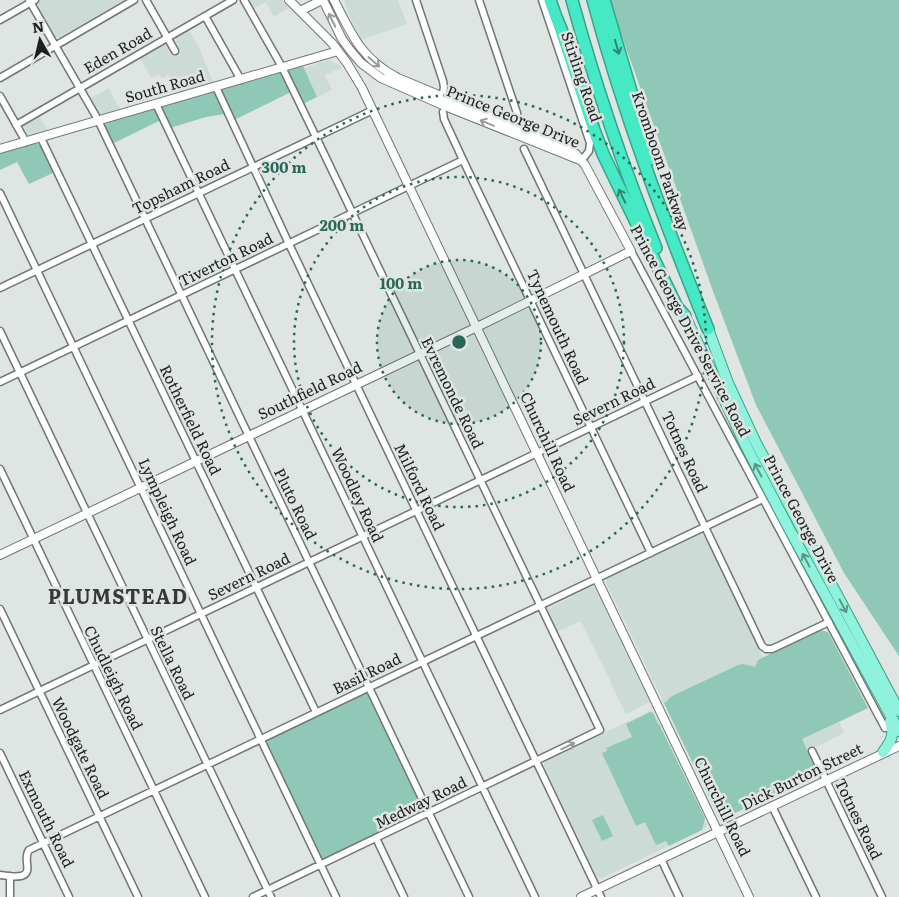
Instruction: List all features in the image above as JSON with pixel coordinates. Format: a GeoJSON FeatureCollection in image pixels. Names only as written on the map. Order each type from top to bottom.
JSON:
{"type":"FeatureCollection","features":[{"type":"Feature","properties":{"kind":"highway"},"geometry":{"type":"LineString","coordinates":[[550,0],[603,154],[676,307],[684,316]]}},
{"type":"Feature","properties":{"kind":"highway"},"geometry":{"type":"LineString","coordinates":[[555,0],[561,29]]}},
{"type":"Feature","properties":{"kind":"highway"},"geometry":{"type":"LineString","coordinates":[[572,0],[592,70],[620,152],[650,234],[684,316]]}},
{"type":"Feature","properties":{"kind":"highway","name":"Kromboom Parkway"},"geometry":{"type":"LineString","coordinates":[[593,0],[638,146],[708,329]]}},
{"type":"Feature","properties":{"kind":"highway"},"geometry":{"type":"LineString","coordinates":[[604,0],[646,146],[695,284],[708,329]]}},
{"type":"Feature","properties":{"kind":"main road","name":"Prince George Drive"},"geometry":{"type":"LineString","coordinates":[[684,316],[747,448],[899,731]]}},
{"type":"Feature","properties":{"kind":"main road","name":"Prince George Drive"},"geometry":{"type":"LineString","coordinates":[[708,329],[728,383],[756,443],[899,711]]}},
{"type":"Feature","properties":{"kind":"main road"},"geometry":{"type":"LineString","coordinates":[[874,686],[892,726],[896,748],[883,752]]}},
{"type":"Feature","properties":{"kind":"street"},"geometry":{"type":"LineString","coordinates":[[0,78],[134,0]]}},
{"type":"Feature","properties":{"kind":"street"},"geometry":{"type":"LineString","coordinates":[[146,0],[175,51]]}},
{"type":"Feature","properties":{"kind":"street","name":"Eden Road"},"geometry":{"type":"LineString","coordinates":[[16,124],[233,0]]}},
{"type":"Feature","properties":{"kind":"street","name":"Evremonde Road"},"geometry":{"type":"LineString","coordinates":[[244,0],[282,67],[600,730]]}},
{"type":"Feature","properties":{"kind":"street"},"geometry":{"type":"LineString","coordinates":[[300,11],[323,0]]}},
{"type":"Feature","properties":{"kind":"street","name":"Prince George Drive"},"geometry":{"type":"LineString","coordinates":[[323,0],[342,39],[350,50],[361,63],[381,78],[445,106],[582,160]]}},
{"type":"Feature","properties":{"kind":"street","name":"Prince George Drive"},"geometry":{"type":"LineString","coordinates":[[334,0],[356,42],[373,62],[389,73],[573,151],[582,160]]}},
{"type":"Feature","properties":{"kind":"street"},"geometry":{"type":"LineString","coordinates":[[416,0],[443,81],[442,96]]}},
{"type":"Feature","properties":{"kind":"street"},"geometry":{"type":"LineString","coordinates":[[479,0],[517,113],[516,126]]}},
{"type":"Feature","properties":{"kind":"street","name":"Stirling Road"},"geometry":{"type":"LineString","coordinates":[[542,0],[590,143],[589,151],[582,160]]}},
{"type":"Feature","properties":{"kind":"street"},"geometry":{"type":"LineString","coordinates":[[0,20],[32,1]]}},
{"type":"Feature","properties":{"kind":"street","name":"Pluto Road"},"geometry":{"type":"LineString","coordinates":[[32,1],[55,46],[98,121],[469,897]]}},
{"type":"Feature","properties":{"kind":"street","name":"Churchill Road"},"geometry":{"type":"LineString","coordinates":[[294,1],[300,11],[338,51],[356,77],[373,110],[750,897]]}},
{"type":"Feature","properties":{"kind":"street"},"geometry":{"type":"LineString","coordinates":[[205,16],[241,80]]}},
{"type":"Feature","properties":{"kind":"street","name":"South Road"},"geometry":{"type":"LineString","coordinates":[[0,150],[338,51]]}},
{"type":"Feature","properties":{"kind":"street","name":"Milford Road"},"geometry":{"type":"LineString","coordinates":[[216,87],[601,897]]}},
{"type":"Feature","properties":{"kind":"street"},"geometry":{"type":"LineString","coordinates":[[0,96],[26,142]]}},
{"type":"Feature","properties":{"kind":"street","name":"Woodley Road"},"geometry":{"type":"LineString","coordinates":[[156,104],[535,897]]}},
{"type":"Feature","properties":{"kind":"street","name":"Topsham Road"},"geometry":{"type":"LineString","coordinates":[[0,288],[373,110]]}},
{"type":"Feature","properties":{"kind":"street","name":"Tynemouth Road"},"geometry":{"type":"LineString","coordinates":[[443,112],[444,119],[463,160],[651,552]]}},
{"type":"Feature","properties":{"kind":"street","name":"Rotherfield Road"},"geometry":{"type":"LineString","coordinates":[[41,138],[316,712]]}},
{"type":"Feature","properties":{"kind":"street","name":"Totnes Road"},"geometry":{"type":"LineString","coordinates":[[524,149],[763,647],[772,648],[829,622]]}},
{"type":"Feature","properties":{"kind":"street","name":"Tiverton Road"},"geometry":{"type":"LineString","coordinates":[[0,382],[463,160]]}},
{"type":"Feature","properties":{"kind":"street","name":"Prince George Drive Service Road"},"geometry":{"type":"LineString","coordinates":[[582,160],[885,728]]}},
{"type":"Feature","properties":{"kind":"street","name":"Lympleigh Road"},"geometry":{"type":"LineString","coordinates":[[0,193],[336,897]]}},
{"type":"Feature","properties":{"kind":"street","name":"Southfield Road"},"geometry":{"type":"LineString","coordinates":[[0,555],[477,327],[631,251]]}},
{"type":"Feature","properties":{"kind":"street","name":"Stella Road"},"geometry":{"type":"LineString","coordinates":[[0,331],[271,897]]}},
{"type":"Feature","properties":{"kind":"street","name":"Severn Road"},"geometry":{"type":"LineString","coordinates":[[0,710],[698,376]]}},
{"type":"Feature","properties":{"kind":"street","name":"Chudleigh Road"},"geometry":{"type":"LineString","coordinates":[[0,469],[205,897]]}},
{"type":"Feature","properties":{"kind":"street","name":"Basil Road"},"geometry":{"type":"LineString","coordinates":[[10,876],[25,874],[28,869],[25,856],[29,850],[763,499]]}},
{"type":"Feature","properties":{"kind":"street","name":"Woodgate Road"},"geometry":{"type":"LineString","coordinates":[[0,609],[138,897]]}},
{"type":"Feature","properties":{"kind":"street","name":"Medway Road"},"geometry":{"type":"LineString","coordinates":[[253,897],[600,730]]}},
{"type":"Feature","properties":{"kind":"street","name":"Totnes Road"},"geometry":{"type":"LineString","coordinates":[[812,752],[882,897]]}},
{"type":"Feature","properties":{"kind":"street","name":"Dick Burton Street"},"geometry":{"type":"LineString","coordinates":[[581,897],[883,752]]}},
{"type":"Feature","properties":{"kind":"street","name":"Exmouth Road"},"geometry":{"type":"LineString","coordinates":[[0,753],[69,897]]}},
{"type":"Feature","properties":{"kind":"street"},"geometry":{"type":"LineString","coordinates":[[772,806],[816,897]]}},
{"type":"Feature","properties":{"kind":"street"},"geometry":{"type":"LineString","coordinates":[[376,838],[404,897]]}},
{"type":"Feature","properties":{"kind":"street"},"geometry":{"type":"LineString","coordinates":[[661,859],[679,897]]}},
{"type":"Feature","properties":{"kind":"street"},"geometry":{"type":"LineString","coordinates":[[0,875],[10,876],[10,897]]}},
{"type":"Feature","properties":{"kind":"shaded area"},"geometry":{"type":"Polygon","coordinates":[[[42,0],[126,0],[60,38],[55,36],[37,7],[38,2],[42,0]]]}},
{"type":"Feature","properties":{"kind":"shaded area"},"geometry":{"type":"Polygon","coordinates":[[[246,0],[281,0],[289,8],[274,17],[266,2],[252,10],[246,0]]]}},
{"type":"Feature","properties":{"kind":"shaded area"},"geometry":{"type":"Polygon","coordinates":[[[344,0],[398,0],[407,24],[361,40],[344,0]]]}},
{"type":"Feature","properties":{"kind":"shaded area"},"geometry":{"type":"Polygon","coordinates":[[[189,30],[200,50],[214,84],[179,94],[173,80],[168,75],[162,79],[159,74],[151,78],[140,58],[164,45],[167,45],[172,53],[178,48],[175,42],[176,37],[189,30]]]}},
{"type":"Feature","properties":{"kind":"shaded area"},"geometry":{"type":"Polygon","coordinates":[[[328,60],[340,65],[341,68],[325,75],[332,90],[317,97],[304,68],[328,60]]]}},
{"type":"Feature","properties":{"kind":"shaded area"},"geometry":{"type":"Polygon","coordinates":[[[109,88],[121,111],[104,116],[99,114],[90,98],[109,88]]]}},
{"type":"Feature","properties":{"kind":"shaded area"},"geometry":{"type":"Polygon","coordinates":[[[39,116],[49,132],[32,137],[29,136],[23,126],[39,116]]]}},
{"type":"Feature","properties":{"kind":"shaded area"},"geometry":{"type":"Polygon","coordinates":[[[701,534],[705,536],[763,657],[820,630],[828,632],[868,708],[839,722],[844,733],[808,751],[817,771],[816,776],[724,818],[718,816],[606,583],[607,579],[701,534]]]}},
{"type":"Feature","properties":{"kind":"shaded area"},"geometry":{"type":"Polygon","coordinates":[[[595,585],[652,701],[626,714],[581,621],[556,632],[547,613],[549,608],[595,585]]]}},
{"type":"Feature","properties":{"kind":"shaded area"},"geometry":{"type":"Polygon","coordinates":[[[650,711],[654,712],[707,824],[706,828],[599,878],[544,767],[544,763],[650,711]]]}},
{"type":"Feature","properties":{"kind":"green space"},"geometry":{"type":"Polygon","coordinates":[[[609,0],[899,0],[899,656],[844,573],[756,405],[714,294],[609,0]]]}},
{"type":"Feature","properties":{"kind":"green space"},"geometry":{"type":"Polygon","coordinates":[[[303,66],[317,97],[303,104],[286,70],[303,66]]]}},
{"type":"Feature","properties":{"kind":"green space"},"geometry":{"type":"Polygon","coordinates":[[[282,72],[291,92],[234,120],[220,90],[282,72]]]}},
{"type":"Feature","properties":{"kind":"green space"},"geometry":{"type":"Polygon","coordinates":[[[214,91],[225,114],[206,117],[170,128],[161,106],[214,91]]]}},
{"type":"Feature","properties":{"kind":"green space"},"geometry":{"type":"Polygon","coordinates":[[[153,109],[161,120],[112,144],[104,128],[106,123],[153,109]]]}},
{"type":"Feature","properties":{"kind":"green space"},"geometry":{"type":"Polygon","coordinates":[[[35,143],[42,145],[55,172],[29,184],[17,162],[0,170],[0,154],[35,143]]]}},
{"type":"Feature","properties":{"kind":"green space"},"geometry":{"type":"Polygon","coordinates":[[[820,630],[828,632],[868,708],[802,739],[817,771],[816,776],[724,818],[718,816],[664,703],[672,696],[738,665],[743,664],[755,667],[758,660],[820,630]]]}},
{"type":"Feature","properties":{"kind":"green space"},"geometry":{"type":"Polygon","coordinates":[[[365,693],[370,695],[426,813],[323,862],[267,743],[270,737],[365,693]]]}},
{"type":"Feature","properties":{"kind":"green space"},"geometry":{"type":"Polygon","coordinates":[[[650,712],[653,713],[659,724],[705,818],[702,830],[669,846],[666,841],[656,845],[645,822],[636,826],[602,753],[607,751],[606,748],[632,737],[626,724],[650,712]]]}},
{"type":"Feature","properties":{"kind":"green space"},"geometry":{"type":"Polygon","coordinates":[[[603,815],[613,836],[602,841],[592,820],[603,815]]]}},
{"type":"Feature","properties":{"kind":"district","name":"PLUMSTEAD"},"geometry":{"type":"Point","coordinates":[118,597]}}]}
